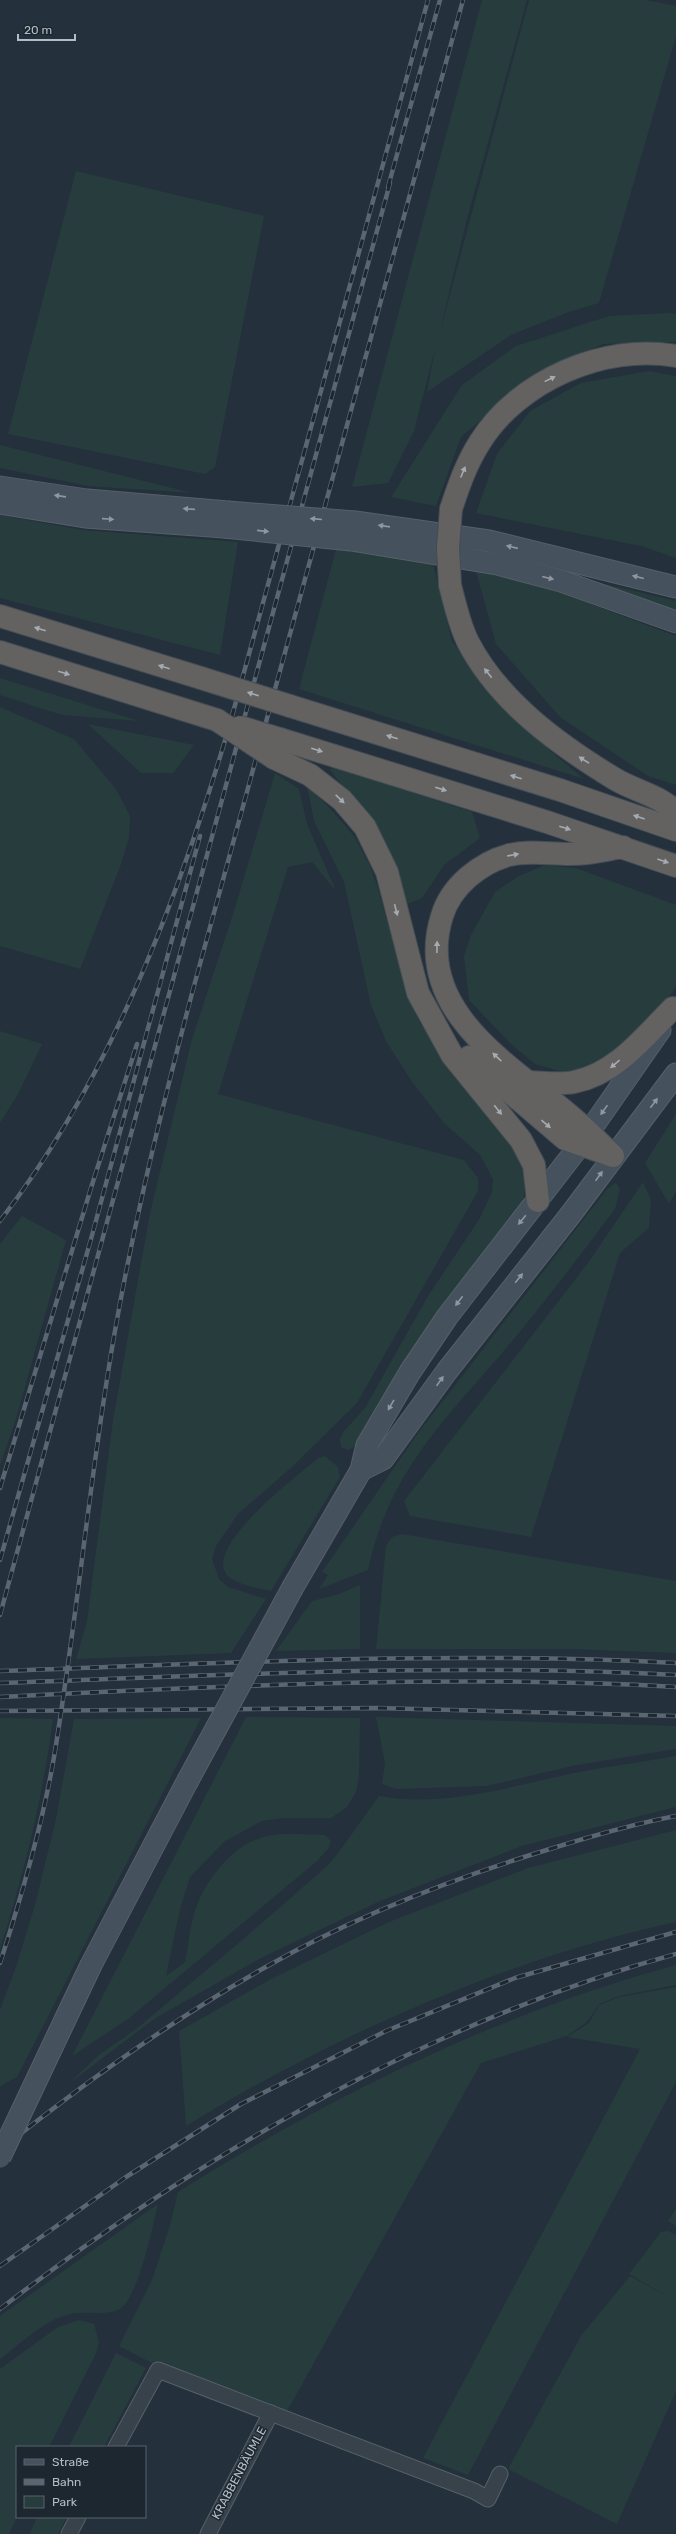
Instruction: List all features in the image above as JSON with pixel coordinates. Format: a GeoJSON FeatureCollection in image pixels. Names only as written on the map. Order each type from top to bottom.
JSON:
{"type":"FeatureCollection","features":[{"type":"Feature","properties":{"kind":"highway"},"geometry":{"type":"LineString","coordinates":[[676,356],[645,354],[598,361],[570,369],[535,387],[504,412],[480,441],[463,472],[451,509],[448,548],[450,585],[456,610],[468,642],[486,672],[512,702],[579,757],[617,780],[666,802],[676,812]]}},
{"type":"Feature","properties":{"kind":"highway"},"geometry":{"type":"LineString","coordinates":[[0,616],[567,793],[676,830]]}},
{"type":"Feature","properties":{"kind":"highway"},"geometry":{"type":"LineString","coordinates":[[0,652],[217,720],[277,748],[623,847],[676,866]]}},
{"type":"Feature","properties":{"kind":"highway"},"geometry":{"type":"LineString","coordinates":[[277,748],[342,800],[365,827],[387,872],[418,993],[452,1055],[521,1140],[534,1165],[538,1201]]}},
{"type":"Feature","properties":{"kind":"highway"},"geometry":{"type":"LineString","coordinates":[[613,1156],[585,1138],[527,1082],[482,1043],[462,1020],[448,999],[440,974],[436,952],[438,930],[444,908],[470,875],[488,863],[510,855],[540,852],[570,854],[623,847]]}},
{"type":"Feature","properties":{"kind":"highway"},"geometry":{"type":"LineString","coordinates":[[527,1082],[573,1083],[600,1074],[614,1066],[675,1006]]}},
{"type":"Feature","properties":{"kind":"highway"},"geometry":{"type":"LineString","coordinates":[[434,1023],[490,1077],[553,1130],[565,1139],[585,1138]]}},
{"type":"Feature","properties":{"kind":"main road"},"geometry":{"type":"LineString","coordinates":[[0,487],[226,520],[489,541],[676,587]]}},
{"type":"Feature","properties":{"kind":"main road"},"geometry":{"type":"LineString","coordinates":[[0,503],[86,517],[226,520]]}},
{"type":"Feature","properties":{"kind":"main road"},"geometry":{"type":"LineString","coordinates":[[353,531],[497,564],[561,581],[676,622]]}},
{"type":"Feature","properties":{"kind":"main road"},"geometry":{"type":"LineString","coordinates":[[0,2157],[91,1965],[187,1782],[293,1587],[361,1470],[367,1445],[410,1372],[460,1299],[538,1201],[585,1138],[675,1006]]}},
{"type":"Feature","properties":{"kind":"main road"},"geometry":{"type":"LineString","coordinates":[[361,1470],[383,1459],[451,1365],[571,1214],[676,1074]]}},
{"type":"Feature","properties":{"kind":"street"},"geometry":{"type":"LineString","coordinates":[[117,2446],[158,2370],[474,2491],[488,2499],[500,2474]]}},
{"type":"Feature","properties":{"kind":"street","name":"KRABBENBÄUMLE"},"geometry":{"type":"LineString","coordinates":[[208,2534],[271,2413]]}},
{"type":"Feature","properties":{"kind":"street"},"geometry":{"type":"LineString","coordinates":[[69,2534],[77,2518]]}},
{"type":"Feature","properties":{"kind":"green space"},"geometry":{"type":"Polygon","coordinates":[[[482,0],[527,0],[467,219],[438,339],[529,0],[646,0],[676,6],[676,36],[599,303],[566,313],[511,335],[427,392],[435,349],[414,431],[388,483],[352,487],[482,0]]]}},
{"type":"Feature","properties":{"kind":"green space"},"geometry":{"type":"Polygon","coordinates":[[[76,171],[264,216],[215,467],[205,474],[8,434],[76,171]]]}},
{"type":"Feature","properties":{"kind":"green space"},"geometry":{"type":"Polygon","coordinates":[[[676,314],[676,342],[603,344],[532,376],[461,437],[436,506],[391,497],[462,385],[516,346],[609,316],[676,314]]]}},
{"type":"Feature","properties":{"kind":"green space"},"geometry":{"type":"Polygon","coordinates":[[[649,371],[676,376],[676,558],[641,546],[476,513],[497,454],[530,411],[581,383],[649,371]]]}},
{"type":"Feature","properties":{"kind":"green space"},"geometry":{"type":"Polygon","coordinates":[[[0,445],[192,493],[88,486],[0,468],[0,445]]]}},
{"type":"Feature","properties":{"kind":"green space"},"geometry":{"type":"Polygon","coordinates":[[[0,515],[83,530],[238,542],[220,655],[0,598],[0,515]]]}},
{"type":"Feature","properties":{"kind":"green space"},"geometry":{"type":"Polygon","coordinates":[[[336,549],[433,564],[452,641],[517,723],[584,779],[299,689],[336,549]]]}},
{"type":"Feature","properties":{"kind":"green space"},"geometry":{"type":"Polygon","coordinates":[[[475,567],[516,576],[676,636],[676,785],[648,776],[560,717],[496,644],[475,567]]]}},
{"type":"Feature","properties":{"kind":"green space"},"geometry":{"type":"Polygon","coordinates":[[[551,571],[676,601],[676,617],[551,571]]]}},
{"type":"Feature","properties":{"kind":"green space"},"geometry":{"type":"Polygon","coordinates":[[[0,678],[139,721],[62,715],[0,695],[0,678]]]}},
{"type":"Feature","properties":{"kind":"green space"},"geometry":{"type":"Polygon","coordinates":[[[0,707],[74,739],[116,789],[130,816],[129,838],[121,864],[80,969],[0,946],[0,707]]]}},
{"type":"Feature","properties":{"kind":"green space"},"geometry":{"type":"Polygon","coordinates":[[[88,724],[194,745],[173,773],[141,773],[88,724]]]}},
{"type":"Feature","properties":{"kind":"green space"},"geometry":{"type":"Polygon","coordinates":[[[336,768],[472,812],[480,838],[444,865],[422,898],[407,904],[399,878],[384,841],[362,806],[337,779],[330,769],[336,768]]]}},
{"type":"Feature","properties":{"kind":"green space"},"geometry":{"type":"Polygon","coordinates":[[[275,773],[299,789],[307,824],[336,891],[312,862],[288,867],[218,1094],[464,1160],[478,1178],[478,1191],[357,1403],[292,1467],[238,1514],[216,1546],[212,1559],[219,1579],[228,1587],[266,1599],[231,1653],[76,1659],[87,1621],[113,1420],[150,1213],[192,1039],[235,908],[275,773]]]}},
{"type":"Feature","properties":{"kind":"green space"},"geometry":{"type":"Polygon","coordinates":[[[307,786],[328,806],[354,836],[369,864],[377,885],[408,997],[420,1023],[515,1149],[523,1167],[525,1180],[523,1201],[361,1443],[348,1450],[341,1447],[340,1439],[344,1431],[365,1408],[428,1296],[480,1218],[492,1192],[493,1179],[480,1155],[444,1123],[412,1082],[386,1041],[371,1005],[344,882],[314,821],[307,786]]]}},
{"type":"Feature","properties":{"kind":"green space"},"geometry":{"type":"Polygon","coordinates":[[[545,865],[576,868],[676,905],[676,987],[647,1026],[611,1061],[569,1074],[535,1064],[510,1043],[469,1000],[464,956],[471,935],[495,892],[517,877],[545,865]]]}},
{"type":"Feature","properties":{"kind":"green space"},"geometry":{"type":"Polygon","coordinates":[[[0,1031],[42,1044],[18,1094],[0,1123],[0,1031]]]}},
{"type":"Feature","properties":{"kind":"green space"},"geometry":{"type":"Polygon","coordinates":[[[676,1114],[676,1191],[669,1204],[645,1163],[676,1114]]]}},
{"type":"Feature","properties":{"kind":"green space"},"geometry":{"type":"Polygon","coordinates":[[[643,1182],[651,1200],[649,1228],[620,1253],[531,1537],[410,1516],[404,1501],[588,1263],[643,1182]]]}},
{"type":"Feature","properties":{"kind":"green space"},"geometry":{"type":"Polygon","coordinates":[[[616,1183],[620,1189],[615,1209],[526,1324],[445,1419],[407,1472],[391,1501],[378,1534],[368,1570],[319,1589],[328,1575],[322,1572],[418,1433],[608,1188],[616,1183]]]}},
{"type":"Feature","properties":{"kind":"green space"},"geometry":{"type":"Polygon","coordinates":[[[22,1216],[66,1240],[16,1419],[0,1465],[0,1244],[22,1216]]]}},
{"type":"Feature","properties":{"kind":"green space"},"geometry":{"type":"Polygon","coordinates":[[[325,1456],[338,1467],[340,1477],[271,1591],[246,1585],[232,1579],[223,1567],[226,1552],[237,1534],[253,1515],[291,1480],[318,1458],[325,1456]]]}},
{"type":"Feature","properties":{"kind":"green space"},"geometry":{"type":"Polygon","coordinates":[[[402,1534],[676,1581],[676,1653],[572,1649],[376,1649],[386,1546],[392,1537],[402,1534]]]}},
{"type":"Feature","properties":{"kind":"green space"},"geometry":{"type":"Polygon","coordinates":[[[360,1585],[360,1649],[276,1651],[312,1601],[339,1594],[360,1585]]]}},
{"type":"Feature","properties":{"kind":"green space"},"geometry":{"type":"Polygon","coordinates":[[[246,1717],[360,1718],[359,1776],[356,1792],[347,1807],[331,1818],[283,1818],[262,1821],[225,1841],[190,1877],[180,1909],[166,1976],[185,1962],[191,1926],[197,1905],[215,1873],[233,1854],[253,1841],[271,1835],[325,1835],[331,1841],[328,1849],[317,1861],[128,2019],[72,2056],[246,1717]]]}},
{"type":"Feature","properties":{"kind":"green space"},"geometry":{"type":"Polygon","coordinates":[[[376,1717],[676,1726],[676,1749],[577,1765],[486,1786],[397,1789],[382,1784],[385,1763],[376,1717]]]}},
{"type":"Feature","properties":{"kind":"green space"},"geometry":{"type":"Polygon","coordinates":[[[0,1718],[53,1719],[44,1777],[32,1835],[0,1949],[0,1718]]]}},
{"type":"Feature","properties":{"kind":"green space"},"geometry":{"type":"Polygon","coordinates":[[[201,1718],[17,2077],[0,2086],[0,2010],[16,1967],[35,1905],[56,1819],[74,1719],[201,1718]]]}},
{"type":"Feature","properties":{"kind":"green space"},"geometry":{"type":"Polygon","coordinates":[[[676,1756],[676,1807],[522,1846],[380,1901],[261,1958],[154,2019],[67,2085],[100,2054],[135,2030],[240,1942],[326,1867],[336,1856],[379,1796],[403,1799],[428,1799],[477,1794],[574,1773],[676,1756]]]}},
{"type":"Feature","properties":{"kind":"green space"},"geometry":{"type":"Polygon","coordinates":[[[676,1830],[676,1922],[613,1937],[550,1956],[423,2004],[361,2031],[301,2061],[186,2126],[179,2031],[271,1979],[389,1922],[528,1868],[676,1830]]]}},
{"type":"Feature","properties":{"kind":"green space"},"geometry":{"type":"Polygon","coordinates":[[[676,1965],[676,1985],[619,1996],[599,2004],[587,2022],[567,2036],[481,2063],[286,2413],[152,2363],[119,2346],[152,2280],[170,2225],[178,2192],[296,2122],[419,2060],[482,2032],[545,2007],[676,1965]]]}},
{"type":"Feature","properties":{"kind":"green space"},"geometry":{"type":"Polygon","coordinates":[[[676,1987],[676,2082],[468,2475],[423,2458],[640,2049],[567,2037],[589,2023],[599,2005],[619,1997],[676,1987]]]}},
{"type":"Feature","properties":{"kind":"green space"},"geometry":{"type":"Polygon","coordinates":[[[158,2204],[149,2244],[139,2277],[127,2302],[120,2309],[107,2312],[77,2313],[63,2316],[38,2329],[0,2359],[0,2316],[158,2204]]]}},
{"type":"Feature","properties":{"kind":"green space"},"geometry":{"type":"Polygon","coordinates":[[[676,2209],[676,2226],[668,2221],[676,2209]]]}},
{"type":"Feature","properties":{"kind":"green space"},"geometry":{"type":"Polygon","coordinates":[[[668,2231],[676,2235],[676,2391],[617,2524],[508,2469],[581,2336],[630,2276],[672,2299],[629,2274],[661,2232],[668,2231]]]}},
{"type":"Feature","properties":{"kind":"green space"},"geometry":{"type":"Polygon","coordinates":[[[79,2320],[94,2324],[99,2342],[96,2353],[50,2446],[16,2446],[17,2518],[9,2534],[0,2534],[0,2369],[58,2327],[79,2320]]]}},
{"type":"Feature","properties":{"kind":"green space"},"geometry":{"type":"Polygon","coordinates":[[[116,2353],[146,2368],[105,2446],[70,2446],[116,2353]]]}},
{"type":"Feature","properties":{"kind":"green space"},"geometry":{"type":"Polygon","coordinates":[[[37,2518],[66,2518],[58,2534],[30,2534],[37,2518]]]}},
{"type":"Feature","properties":{"kind":"railway"},"geometry":{"type":"LineString","coordinates":[[0,1221],[40,1166],[108,1047],[137,985],[187,857],[229,727],[428,0]]}},
{"type":"Feature","properties":{"kind":"railway"},"geometry":{"type":"LineString","coordinates":[[388,187],[440,0]]}},
{"type":"Feature","properties":{"kind":"railway"},"geometry":{"type":"LineString","coordinates":[[0,1963],[31,1861],[44,1809],[54,1757],[107,1379],[124,1283],[155,1139],[191,997],[463,0]]}},
{"type":"Feature","properties":{"kind":"railway"},"geometry":{"type":"LineString","coordinates":[[0,1615],[390,183]]}},
{"type":"Feature","properties":{"kind":"railway"},"geometry":{"type":"LineString","coordinates":[[0,1560],[91,1239],[200,836]]}},
{"type":"Feature","properties":{"kind":"railway"},"geometry":{"type":"LineString","coordinates":[[0,1488],[91,1188],[137,1044]]}},
{"type":"Feature","properties":{"kind":"railway"},"geometry":{"type":"LineString","coordinates":[[0,1671],[253,1662],[423,1658],[507,1658],[676,1663]]}},
{"type":"Feature","properties":{"kind":"railway"},"geometry":{"type":"LineString","coordinates":[[0,1683],[253,1674],[423,1670],[507,1670],[676,1675]]}},
{"type":"Feature","properties":{"kind":"railway"},"geometry":{"type":"LineString","coordinates":[[0,1697],[338,1683],[592,1683],[676,1687]]}},
{"type":"Feature","properties":{"kind":"railway"},"geometry":{"type":"LineString","coordinates":[[0,1711],[377,1708],[676,1716]]}},
{"type":"Feature","properties":{"kind":"railway"},"geometry":{"type":"LineString","coordinates":[[0,2150],[63,2101],[161,2031],[229,1988],[332,1932],[440,1886],[514,1860],[613,1831],[676,1816]]}},
{"type":"Feature","properties":{"kind":"railway"},"geometry":{"type":"LineString","coordinates":[[0,2266],[126,2177],[241,2104],[386,2031],[515,1978],[676,1932]]}},
{"type":"Feature","properties":{"kind":"railway"},"geometry":{"type":"LineString","coordinates":[[0,2309],[77,2252],[156,2197],[238,2146],[321,2098],[407,2055],[494,2016],[584,1982],[676,1954]]}}]}
